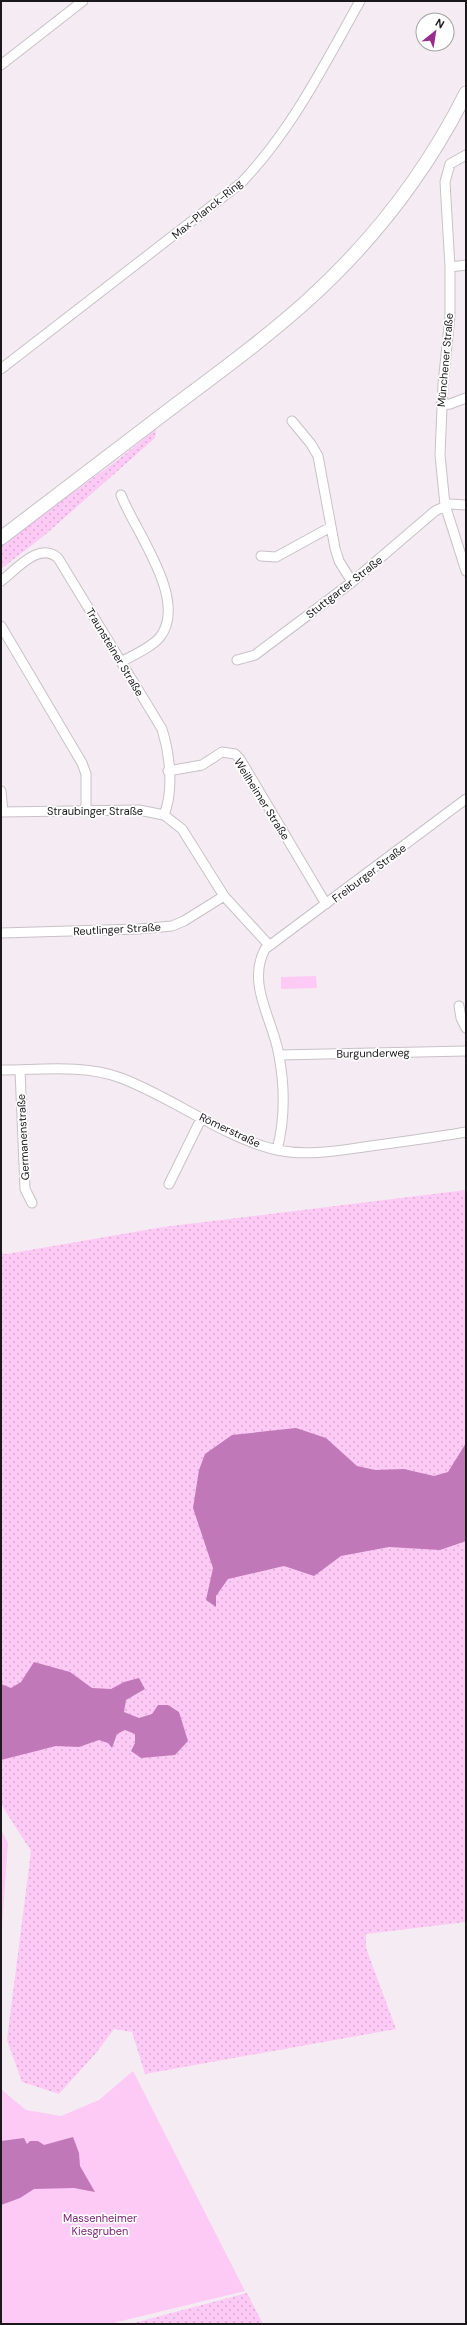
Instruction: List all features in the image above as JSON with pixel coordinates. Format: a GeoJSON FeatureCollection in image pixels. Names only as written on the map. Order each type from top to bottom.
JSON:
{"type":"FeatureCollection","features":[{"type":"Feature","properties":{"kind":"main road"},"geometry":{"type":"LineString","coordinates":[[1,538],[256,344],[328,281],[371,236],[406,192],[445,131],[466,93]]}},
{"type":"Feature","properties":{"kind":"street"},"geometry":{"type":"LineString","coordinates":[[1,65],[83,1]]}},
{"type":"Feature","properties":{"kind":"street","name":"Max-Planck-Ring"},"geometry":{"type":"LineString","coordinates":[[1,369],[240,183],[271,149],[288,127],[360,1]]}},
{"type":"Feature","properties":{"kind":"street","name":"Münchener Straße"},"geometry":{"type":"LineString","coordinates":[[466,155],[450,164],[446,176],[450,267],[450,316],[441,405],[440,455],[445,505],[466,571]]}},
{"type":"Feature","properties":{"kind":"street"},"geometry":{"type":"LineString","coordinates":[[450,267],[466,265]]}},
{"type":"Feature","properties":{"kind":"street"},"geometry":{"type":"LineString","coordinates":[[441,405],[450,404],[466,398]]}},
{"type":"Feature","properties":{"kind":"street"},"geometry":{"type":"LineString","coordinates":[[292,421],[311,444],[318,456],[329,528],[339,561],[352,582]]}},
{"type":"Feature","properties":{"kind":"street"},"geometry":{"type":"LineString","coordinates":[[121,662],[159,638],[166,628],[168,609],[157,566],[122,495]]}},
{"type":"Feature","properties":{"kind":"street"},"geometry":{"type":"LineString","coordinates":[[445,505],[466,505]]}},
{"type":"Feature","properties":{"kind":"street","name":"Stuttgarter Straße"},"geometry":{"type":"LineString","coordinates":[[237,660],[255,655],[352,582],[435,510],[445,505]]}},
{"type":"Feature","properties":{"kind":"street"},"geometry":{"type":"LineString","coordinates":[[261,556],[276,557],[329,528]]}},
{"type":"Feature","properties":{"kind":"street","name":"Traunsteiner Straße"},"geometry":{"type":"LineString","coordinates":[[1,581],[37,553],[42,552],[54,554],[162,729],[167,745],[169,803],[164,815]]}},
{"type":"Feature","properties":{"kind":"street"},"geometry":{"type":"LineString","coordinates":[[1,626],[82,763],[86,774],[86,811]]}},
{"type":"Feature","properties":{"kind":"street","name":"Weilheimer Straße"},"geometry":{"type":"LineString","coordinates":[[168,771],[202,764],[222,752],[235,754],[240,759],[326,904]]}},
{"type":"Feature","properties":{"kind":"street"},"geometry":{"type":"LineString","coordinates":[[1,790],[2,812]]}},
{"type":"Feature","properties":{"kind":"street","name":"Freiburger Straße"},"geometry":{"type":"LineString","coordinates":[[270,945],[466,799]]}},
{"type":"Feature","properties":{"kind":"street","name":"Straubinger Straße"},"geometry":{"type":"LineString","coordinates":[[2,812],[139,810],[164,815],[182,829],[224,896],[270,945]]}},
{"type":"Feature","properties":{"kind":"street","name":"Reutlinger Straße"},"geometry":{"type":"LineString","coordinates":[[1,933],[138,929],[172,926],[184,921],[224,896]]}},
{"type":"Feature","properties":{"kind":"street"},"geometry":{"type":"LineString","coordinates":[[270,945],[262,955],[260,964],[260,994],[276,1038],[284,1088],[282,1126],[276,1150]]}},
{"type":"Feature","properties":{"kind":"street"},"geometry":{"type":"LineString","coordinates":[[459,1006],[460,1018],[466,1028]]}},
{"type":"Feature","properties":{"kind":"street","name":"Burgunderweg"},"geometry":{"type":"LineString","coordinates":[[279,1055],[466,1051]]}},
{"type":"Feature","properties":{"kind":"street","name":"Römerstraße"},"geometry":{"type":"LineString","coordinates":[[1,1070],[85,1070],[116,1076],[156,1093],[247,1140],[276,1150],[298,1154],[325,1153],[466,1132]]}},
{"type":"Feature","properties":{"kind":"street","name":"Germanenstraße"},"geometry":{"type":"LineString","coordinates":[[20,1070],[25,1189],[32,1203]]}},
{"type":"Feature","properties":{"kind":"street"},"geometry":{"type":"LineString","coordinates":[[169,1184],[202,1117]]}},
{"type":"Feature","properties":{"kind":"green space"},"geometry":{"type":"Polygon","coordinates":[[[156,429],[155,438],[46,534],[1,569],[1,545],[119,459],[156,429]]]}},
{"type":"Feature","properties":{"kind":"green space"},"geometry":{"type":"Polygon","coordinates":[[[316,976],[317,988],[281,989],[281,977],[316,976]]]}},
{"type":"Feature","properties":{"kind":"green space"},"geometry":{"type":"Polygon","coordinates":[[[466,1190],[466,1922],[366,1934],[366,1948],[396,2029],[145,2074],[132,2032],[114,2029],[96,2053],[59,2094],[22,2082],[7,2040],[31,1851],[1,1804],[1,1253],[7,1254],[163,1227],[466,1190]]]}},
{"type":"Feature","properties":{"kind":"green space"},"geometry":{"type":"Polygon","coordinates":[[[1,1829],[8,1843],[1,1940],[1,1829]]]}},
{"type":"Feature","properties":{"kind":"green space","name":"Massenheimer Kiesgruben"},"geometry":{"type":"Polygon","coordinates":[[[133,2071],[245,2291],[109,2324],[1,2324],[1,2087],[2,2090],[26,2110],[61,2116],[99,2100],[133,2071]]]}},
{"type":"Feature","properties":{"kind":"green space"},"geometry":{"type":"Polygon","coordinates":[[[247,2293],[263,2324],[130,2324],[247,2293]]]}},
{"type":"Feature","properties":{"kind":"shaded area"},"geometry":{"type":"Polygon","coordinates":[[[296,1428],[326,1438],[357,1466],[375,1470],[404,1469],[434,1476],[448,1472],[466,1443],[466,1541],[440,1550],[389,1547],[341,1556],[314,1576],[284,1566],[228,1579],[216,1596],[216,1607],[206,1600],[213,1568],[193,1508],[199,1470],[205,1454],[232,1435],[296,1428]]]}},
{"type":"Feature","properties":{"kind":"shaded area"},"geometry":{"type":"Polygon","coordinates":[[[34,1662],[70,1672],[92,1688],[111,1689],[124,1682],[139,1678],[145,1689],[126,1700],[124,1712],[139,1718],[152,1714],[158,1705],[168,1705],[179,1712],[188,1741],[175,1755],[141,1758],[131,1751],[135,1743],[135,1734],[125,1730],[117,1734],[112,1748],[108,1743],[99,1740],[79,1747],[56,1746],[1,1760],[1,1684],[11,1688],[21,1682],[34,1662]]]}},
{"type":"Feature","properties":{"kind":"shaded area"},"geometry":{"type":"Polygon","coordinates":[[[73,2137],[79,2153],[80,2166],[95,2192],[74,2188],[34,2189],[20,2198],[1,2205],[1,2141],[24,2138],[27,2144],[30,2141],[38,2141],[44,2145],[73,2137]]]}}]}
